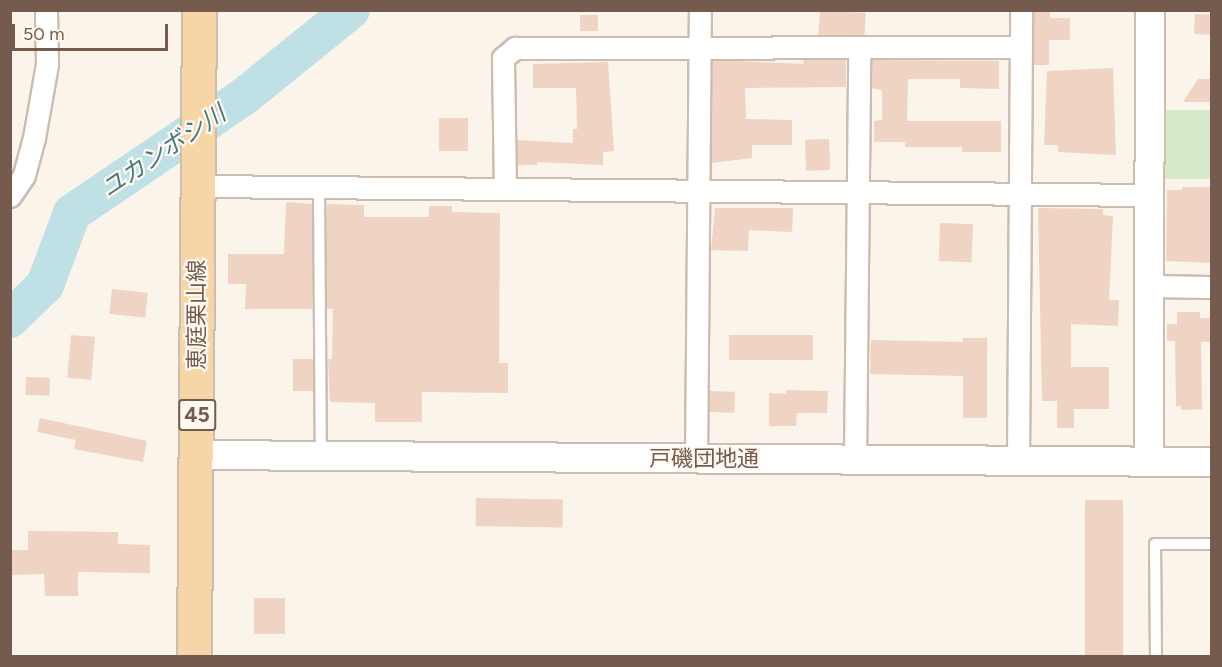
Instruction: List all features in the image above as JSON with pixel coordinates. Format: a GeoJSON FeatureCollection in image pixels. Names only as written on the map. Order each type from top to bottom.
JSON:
{"type":"FeatureCollection","features":[{"type":"Feature","properties":{"kind":"main road","name":"恵庭栗山線"},"geometry":{"type":"LineString","coordinates":[[194,657],[199,10]]}},
{"type":"Feature","properties":{"kind":"street"},"geometry":{"type":"LineString","coordinates":[[10,196],[24,175],[34,138],[47,64],[46,10]]}},
{"type":"Feature","properties":{"kind":"street"},"geometry":{"type":"LineString","coordinates":[[696,460],[700,10]]}},
{"type":"Feature","properties":{"kind":"street"},"geometry":{"type":"LineString","coordinates":[[1018,462],[1022,195],[1021,10]]}},
{"type":"Feature","properties":{"kind":"street"},"geometry":{"type":"LineString","coordinates":[[1149,461],[1150,10]]}},
{"type":"Feature","properties":{"kind":"street"},"geometry":{"type":"LineString","coordinates":[[855,460],[860,192],[859,47]]}},
{"type":"Feature","properties":{"kind":"street"},"geometry":{"type":"LineString","coordinates":[[504,188],[503,58],[515,48],[1021,47]]}},
{"type":"Feature","properties":{"kind":"street"},"geometry":{"type":"LineString","coordinates":[[197,180],[319,187],[504,188],[697,194],[860,192],[1149,195]]}},
{"type":"Feature","properties":{"kind":"street"},"geometry":{"type":"LineString","coordinates":[[1148,286],[1212,287]]}},
{"type":"Feature","properties":{"kind":"street","name":"戸磯団地通"},"geometry":{"type":"LineString","coordinates":[[197,455],[1212,462]]}},
{"type":"Feature","properties":{"kind":"lane"},"geometry":{"type":"LineString","coordinates":[[319,187],[321,456]]}},
{"type":"Feature","properties":{"kind":"lane"},"geometry":{"type":"LineString","coordinates":[[1156,657],[1155,544],[1212,543]]}},
{"type":"Feature","properties":{"kind":"green space"},"geometry":{"type":"Polygon","coordinates":[[[1165,110],[1211,110],[1211,179],[1165,179],[1165,110]]]}},
{"type":"Feature","properties":{"kind":"building"},"geometry":{"type":"Polygon","coordinates":[[[820,10],[866,13],[864,38],[818,35],[820,10]]]}},
{"type":"Feature","properties":{"kind":"building"},"geometry":{"type":"Polygon","coordinates":[[[1034,10],[1050,10],[1050,18],[1070,18],[1070,40],[1049,40],[1049,65],[1034,65],[1034,10]]]}},
{"type":"Feature","properties":{"kind":"building"},"geometry":{"type":"Polygon","coordinates":[[[1195,14],[1212,15],[1211,35],[1194,34],[1195,14]]]}},
{"type":"Feature","properties":{"kind":"building"},"geometry":{"type":"Polygon","coordinates":[[[580,15],[598,15],[598,31],[580,31],[580,15]]]}},
{"type":"Feature","properties":{"kind":"building"},"geometry":{"type":"Polygon","coordinates":[[[713,60],[804,64],[803,60],[846,60],[846,87],[745,88],[746,119],[792,120],[792,145],[752,145],[752,158],[711,163],[713,60]]]}},
{"type":"Feature","properties":{"kind":"building"},"geometry":{"type":"Polygon","coordinates":[[[872,60],[999,61],[999,89],[960,88],[960,79],[908,79],[907,121],[1001,121],[1001,152],[962,152],[962,147],[905,147],[905,142],[874,142],[874,121],[882,120],[882,90],[871,88],[872,60]]]}},
{"type":"Feature","properties":{"kind":"building"},"geometry":{"type":"Polygon","coordinates":[[[608,62],[614,151],[603,152],[603,165],[537,162],[537,165],[517,165],[517,140],[573,143],[573,129],[577,129],[576,88],[533,88],[533,64],[608,62]]]}},
{"type":"Feature","properties":{"kind":"building"},"geometry":{"type":"Polygon","coordinates":[[[1113,68],[1116,155],[1058,152],[1058,145],[1044,145],[1047,71],[1113,68]]]}},
{"type":"Feature","properties":{"kind":"building"},"geometry":{"type":"Polygon","coordinates":[[[1198,79],[1212,79],[1212,102],[1183,102],[1198,79]]]}},
{"type":"Feature","properties":{"kind":"building"},"geometry":{"type":"Polygon","coordinates":[[[439,118],[468,118],[468,151],[439,151],[439,118]]]}},
{"type":"Feature","properties":{"kind":"building"},"geometry":{"type":"Polygon","coordinates":[[[829,139],[830,170],[806,171],[805,140],[829,139]]]}},
{"type":"Feature","properties":{"kind":"building"},"geometry":{"type":"Polygon","coordinates":[[[1182,187],[1212,187],[1212,263],[1166,261],[1167,190],[1182,190],[1182,187]]]}},
{"type":"Feature","properties":{"kind":"building"},"geometry":{"type":"Polygon","coordinates":[[[286,202],[312,204],[312,309],[245,309],[246,284],[228,284],[228,254],[284,254],[286,202]]]}},
{"type":"Feature","properties":{"kind":"building"},"geometry":{"type":"Polygon","coordinates":[[[327,204],[364,205],[364,217],[429,217],[429,206],[452,206],[452,212],[500,213],[499,363],[508,363],[508,393],[422,392],[422,422],[375,422],[375,403],[330,402],[328,359],[332,359],[333,309],[327,309],[327,204]]]}},
{"type":"Feature","properties":{"kind":"building"},"geometry":{"type":"Polygon","coordinates":[[[715,208],[793,208],[792,232],[749,230],[748,251],[711,250],[715,208]]]}},
{"type":"Feature","properties":{"kind":"building"},"geometry":{"type":"Polygon","coordinates":[[[1038,208],[1103,209],[1103,215],[1113,216],[1109,300],[1119,300],[1118,326],[1071,324],[1071,367],[1109,367],[1109,409],[1074,409],[1074,428],[1057,428],[1057,401],[1042,401],[1038,208]]]}},
{"type":"Feature","properties":{"kind":"building"},"geometry":{"type":"Polygon","coordinates":[[[940,223],[973,224],[972,262],[939,261],[940,223]]]}},
{"type":"Feature","properties":{"kind":"building"},"geometry":{"type":"Polygon","coordinates":[[[112,289],[148,293],[145,318],[109,314],[112,289]]]}},
{"type":"Feature","properties":{"kind":"building"},"geometry":{"type":"Polygon","coordinates":[[[1177,312],[1200,312],[1200,318],[1212,318],[1212,342],[1201,342],[1202,409],[1181,410],[1181,406],[1176,406],[1175,341],[1167,341],[1167,324],[1177,324],[1177,312]]]}},
{"type":"Feature","properties":{"kind":"building"},"geometry":{"type":"Polygon","coordinates":[[[71,335],[95,337],[91,380],[67,378],[71,335]]]}},
{"type":"Feature","properties":{"kind":"building"},"geometry":{"type":"Polygon","coordinates":[[[729,335],[813,335],[813,360],[729,360],[729,335]]]}},
{"type":"Feature","properties":{"kind":"building"},"geometry":{"type":"Polygon","coordinates":[[[963,338],[987,338],[987,418],[963,418],[963,376],[870,374],[871,340],[963,342],[963,338]]]}},
{"type":"Feature","properties":{"kind":"building"},"geometry":{"type":"Polygon","coordinates":[[[293,359],[313,359],[313,391],[293,391],[293,359]]]}},
{"type":"Feature","properties":{"kind":"building"},"geometry":{"type":"Polygon","coordinates":[[[26,377],[50,378],[49,396],[25,395],[26,377]]]}},
{"type":"Feature","properties":{"kind":"building"},"geometry":{"type":"Polygon","coordinates":[[[786,390],[828,391],[827,413],[797,413],[796,426],[769,426],[769,393],[786,394],[786,390]]]}},
{"type":"Feature","properties":{"kind":"building"},"geometry":{"type":"Polygon","coordinates":[[[710,391],[735,392],[734,413],[709,412],[710,391]]]}},
{"type":"Feature","properties":{"kind":"building"},"geometry":{"type":"Polygon","coordinates":[[[40,418],[147,441],[143,462],[74,449],[76,440],[37,432],[40,418]]]}},
{"type":"Feature","properties":{"kind":"building"},"geometry":{"type":"Polygon","coordinates":[[[476,498],[563,500],[562,528],[476,526],[476,498]]]}},
{"type":"Feature","properties":{"kind":"building"},"geometry":{"type":"Polygon","coordinates":[[[1085,500],[1123,500],[1123,656],[1085,656],[1085,500]]]}},
{"type":"Feature","properties":{"kind":"building"},"geometry":{"type":"Polygon","coordinates":[[[28,531],[118,532],[118,544],[150,545],[150,573],[78,572],[78,596],[45,596],[44,574],[10,575],[10,550],[28,550],[28,531]]]}},
{"type":"Feature","properties":{"kind":"building"},"geometry":{"type":"Polygon","coordinates":[[[254,598],[285,598],[285,634],[254,634],[254,598]]]}},
{"type":"Feature","properties":{"kind":"waterway","name":"ユカンボシ川"},"geometry":{"type":"LineString","coordinates":[[10,319],[45,285],[72,213],[246,95],[351,10]]}}]}
